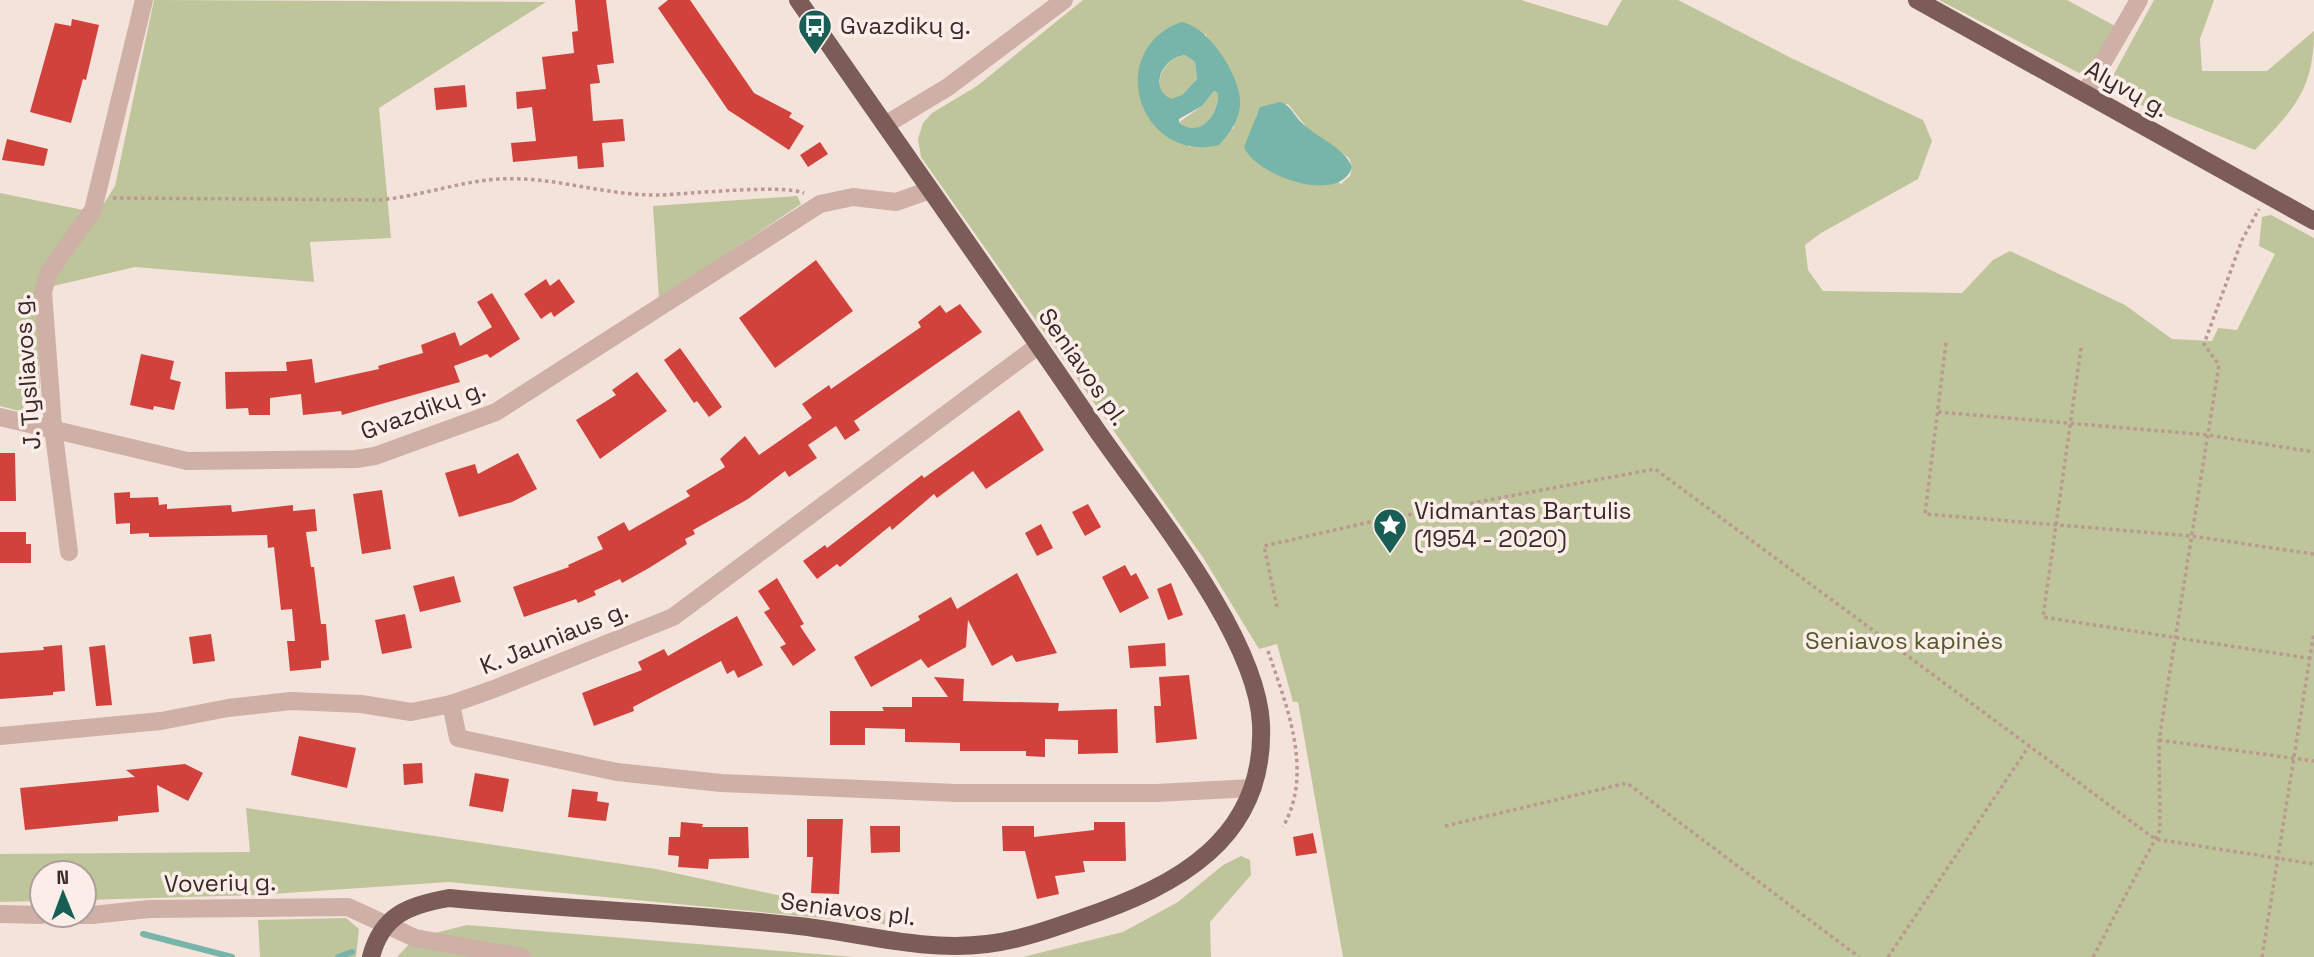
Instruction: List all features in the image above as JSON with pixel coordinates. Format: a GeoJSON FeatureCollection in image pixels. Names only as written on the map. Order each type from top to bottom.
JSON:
{"type":"FeatureCollection","features":[{"type":"Feature","properties":{"kind":"main road","name":"Seniavos pl."},"geometry":{"type":"LineString","coordinates":[[388,924],[416,904],[449,898],[740,920],[923,943],[986,944],[1076,920],[1135,900],[1170,881],[1197,863],[1223,840],[1242,814],[1254,788],[1261,749],[1261,720],[1250,674],[1237,642],[1155,512],[798,0]]}},
{"type":"Feature","properties":{"kind":"main road","name":"Alyvų g."},"geometry":{"type":"LineString","coordinates":[[1917,0],[2314,221]]}},
{"type":"Feature","properties":{"kind":"main road"},"geometry":{"type":"LineString","coordinates":[[371,957],[388,924]]}},
{"type":"Feature","properties":{"kind":"street","name":"J. Tysliavos g."},"geometry":{"type":"LineString","coordinates":[[69,552],[53,427],[43,292],[49,272],[86,222],[97,197],[144,0]]}},
{"type":"Feature","properties":{"kind":"street"},"geometry":{"type":"LineString","coordinates":[[885,125],[948,87],[1064,0]]}},
{"type":"Feature","properties":{"kind":"street"},"geometry":{"type":"LineString","coordinates":[[2085,93],[2139,0]]}},
{"type":"Feature","properties":{"kind":"street","name":"Gvazdikų g."},"geometry":{"type":"LineString","coordinates":[[0,417],[31,426],[53,427],[187,461],[356,459],[375,456],[496,412],[820,204],[853,197],[896,202],[930,190]]}},
{"type":"Feature","properties":{"kind":"street","name":"K. Jauniaus g."},"geometry":{"type":"LineString","coordinates":[[0,736],[161,721],[228,708],[291,701],[361,704],[411,712],[451,704],[673,617],[1039,345]]}},
{"type":"Feature","properties":{"kind":"street"},"geometry":{"type":"LineString","coordinates":[[451,704],[458,738],[617,772],[695,781],[956,793],[1156,793],[1254,788]]}},
{"type":"Feature","properties":{"kind":"street","name":"Voverių g."},"geometry":{"type":"LineString","coordinates":[[98,914],[149,909],[348,906],[415,938],[522,957]]}},
{"type":"Feature","properties":{"kind":"street"},"geometry":{"type":"LineString","coordinates":[[0,914],[28,915]]}},
{"type":"Feature","properties":{"kind":"path"},"geometry":{"type":"LineString","coordinates":[[97,197],[152,200],[378,200],[404,198],[499,179],[557,182],[623,196],[799,191],[812,195],[820,204]]}},
{"type":"Feature","properties":{"kind":"path"},"geometry":{"type":"LineString","coordinates":[[2092,957],[2160,830],[2159,740],[2219,365],[2204,344],[2242,240],[2266,194]]}},
{"type":"Feature","properties":{"kind":"path"},"geometry":{"type":"LineString","coordinates":[[1946,343],[1925,514],[2191,536],[2314,554]]}},
{"type":"Feature","properties":{"kind":"path"},"geometry":{"type":"LineString","coordinates":[[2081,348],[2043,617],[2312,658]]}},
{"type":"Feature","properties":{"kind":"path"},"geometry":{"type":"LineString","coordinates":[[1938,412],[2207,435],[2314,452]]}},
{"type":"Feature","properties":{"kind":"path"},"geometry":{"type":"LineString","coordinates":[[1277,607],[1264,545],[1370,522],[1655,469],[2155,839],[2314,864]]}},
{"type":"Feature","properties":{"kind":"path"},"geometry":{"type":"LineString","coordinates":[[2262,957],[2312,658],[2314,632]]}},
{"type":"Feature","properties":{"kind":"path"},"geometry":{"type":"LineString","coordinates":[[1269,651],[1295,739],[1294,808],[1283,827]]}},
{"type":"Feature","properties":{"kind":"path"},"geometry":{"type":"LineString","coordinates":[[2159,740],[2314,761]]}},
{"type":"Feature","properties":{"kind":"path"},"geometry":{"type":"LineString","coordinates":[[1888,957],[2029,746]]}},
{"type":"Feature","properties":{"kind":"path"},"geometry":{"type":"LineString","coordinates":[[1444,826],[1627,783],[1859,957]]}},
{"type":"Feature","properties":{"kind":"green space"},"geometry":{"type":"Polygon","coordinates":[[[154,0],[546,2],[379,108],[391,238],[310,242],[314,282],[135,267],[36,290],[41,411],[31,414],[0,406],[0,193],[98,213],[115,186],[154,0]]]}},
{"type":"Feature","properties":{"kind":"green space","name":"Seniavos kapinės"},"geometry":{"type":"Polygon","coordinates":[[[1083,0],[1521,0],[1607,26],[1622,0],[1678,0],[1791,58],[1923,120],[1932,141],[1918,179],[1821,233],[1805,245],[1808,270],[1823,291],[1962,293],[1993,260],[2010,251],[2125,305],[2172,339],[2212,341],[2218,328],[2237,330],[2275,254],[2259,246],[2262,217],[2271,215],[2314,238],[2314,957],[1343,957],[1298,702],[1293,702],[1277,644],[1259,649],[1204,559],[921,157],[918,139],[923,123],[932,113],[977,86],[1083,0]],[[1206,34],[1141,64],[1189,147],[1234,128],[1206,34]],[[1288,104],[1257,113],[1255,123],[1341,184],[1350,176],[1352,167],[1349,158],[1308,129],[1288,104]]]}},
{"type":"Feature","properties":{"kind":"green space"},"geometry":{"type":"Polygon","coordinates":[[[1939,0],[2067,0],[2117,27],[2091,69],[2079,73],[1939,0]]]}},
{"type":"Feature","properties":{"kind":"green space"},"geometry":{"type":"Polygon","coordinates":[[[2154,0],[2214,0],[2200,39],[2202,71],[2267,71],[2314,31],[2306,84],[2291,110],[2255,150],[2126,99],[2109,83],[2154,0]]]}},
{"type":"Feature","properties":{"kind":"green space"},"geometry":{"type":"Polygon","coordinates":[[[1185,55],[1195,62],[1197,79],[1182,95],[1171,100],[1161,88],[1162,73],[1171,61],[1185,55]]]}},
{"type":"Feature","properties":{"kind":"green space"},"geometry":{"type":"Polygon","coordinates":[[[1214,91],[1218,92],[1218,100],[1207,122],[1194,128],[1178,123],[1202,106],[1214,91]]]}},
{"type":"Feature","properties":{"kind":"green space"},"geometry":{"type":"Polygon","coordinates":[[[797,196],[801,204],[659,299],[653,206],[797,196]]]}},
{"type":"Feature","properties":{"kind":"green space"},"geometry":{"type":"Polygon","coordinates":[[[246,808],[656,869],[824,905],[885,912],[885,924],[449,882],[257,895],[98,900],[98,859],[28,859],[28,901],[0,902],[0,854],[250,852],[246,808]]]}},
{"type":"Feature","properties":{"kind":"green space"},"geometry":{"type":"Polygon","coordinates":[[[1241,856],[1250,860],[1251,875],[1210,922],[1211,957],[1023,957],[1123,932],[1178,902],[1223,865],[1241,856]]]}},
{"type":"Feature","properties":{"kind":"green space"},"geometry":{"type":"Polygon","coordinates":[[[346,918],[359,929],[356,957],[260,957],[258,920],[346,918]]]}},
{"type":"Feature","properties":{"kind":"green space"},"geometry":{"type":"Polygon","coordinates":[[[467,925],[854,957],[397,957],[415,938],[467,925]]]}},
{"type":"Feature","properties":{"kind":"water"},"geometry":{"type":"Polygon","coordinates":[[[1181,22],[1191,25],[1213,43],[1230,69],[1240,96],[1240,107],[1232,128],[1219,145],[1191,146],[1169,138],[1152,122],[1141,102],[1138,79],[1143,56],[1157,36],[1181,22]],[[1185,55],[1170,61],[1161,73],[1160,87],[1171,99],[1182,95],[1197,79],[1195,62],[1185,55]],[[1214,91],[1202,106],[1179,119],[1179,123],[1195,128],[1207,122],[1218,101],[1218,93],[1214,91]]]}},
{"type":"Feature","properties":{"kind":"water"},"geometry":{"type":"Polygon","coordinates":[[[1280,102],[1289,107],[1305,126],[1336,147],[1348,160],[1352,167],[1344,179],[1332,184],[1298,182],[1264,168],[1252,158],[1244,147],[1260,107],[1280,102]]]}},
{"type":"Feature","properties":{"kind":"building"},"geometry":{"type":"Polygon","coordinates":[[[575,0],[606,0],[614,63],[597,65],[600,83],[590,84],[593,121],[623,119],[625,141],[602,143],[604,167],[578,169],[577,156],[513,162],[511,143],[536,141],[532,107],[517,109],[516,92],[546,89],[542,57],[574,53],[572,32],[578,31],[575,0]]]}},
{"type":"Feature","properties":{"kind":"building"},"geometry":{"type":"Polygon","coordinates":[[[668,0],[690,0],[754,93],[792,113],[789,117],[804,126],[789,150],[728,110],[658,8],[668,0]]]}},
{"type":"Feature","properties":{"kind":"building"},"geometry":{"type":"Polygon","coordinates":[[[72,19],[99,25],[86,80],[83,79],[71,123],[30,112],[55,23],[71,26],[72,19]]]}},
{"type":"Feature","properties":{"kind":"building"},"geometry":{"type":"Polygon","coordinates":[[[465,85],[467,107],[436,110],[434,88],[465,85]]]}},
{"type":"Feature","properties":{"kind":"building"},"geometry":{"type":"Polygon","coordinates":[[[7,139],[48,149],[44,166],[2,160],[7,139]]]}},
{"type":"Feature","properties":{"kind":"building"},"geometry":{"type":"Polygon","coordinates":[[[820,142],[828,154],[808,167],[800,155],[820,142]]]}},
{"type":"Feature","properties":{"kind":"building"},"geometry":{"type":"Polygon","coordinates":[[[816,260],[853,311],[775,368],[739,318],[816,260]]]}},
{"type":"Feature","properties":{"kind":"building"},"geometry":{"type":"Polygon","coordinates":[[[546,279],[550,286],[559,279],[575,302],[554,317],[551,312],[541,319],[524,294],[546,279]]]}},
{"type":"Feature","properties":{"kind":"building"},"geometry":{"type":"Polygon","coordinates":[[[492,293],[520,339],[490,358],[487,354],[454,366],[460,382],[342,415],[341,411],[303,415],[301,394],[270,398],[270,415],[249,415],[248,408],[226,409],[225,372],[287,371],[286,362],[312,359],[315,383],[379,369],[378,366],[423,353],[421,345],[455,332],[460,346],[492,327],[477,302],[492,293]]]}},
{"type":"Feature","properties":{"kind":"building"},"geometry":{"type":"Polygon","coordinates":[[[960,304],[982,332],[854,421],[860,430],[845,440],[836,426],[808,445],[817,458],[789,477],[785,471],[748,499],[693,530],[695,534],[685,539],[687,544],[649,568],[622,583],[620,579],[594,591],[596,595],[578,603],[576,599],[524,617],[513,587],[569,567],[568,565],[603,549],[597,537],[624,522],[629,531],[690,496],[686,491],[725,467],[720,459],[745,436],[759,455],[812,418],[802,404],[829,385],[831,389],[921,327],[918,322],[940,305],[946,313],[960,304]]]}},
{"type":"Feature","properties":{"kind":"building"},"geometry":{"type":"Polygon","coordinates":[[[680,348],[722,407],[709,417],[697,401],[694,403],[664,360],[680,348]]]}},
{"type":"Feature","properties":{"kind":"building"},"geometry":{"type":"Polygon","coordinates":[[[141,354],[174,361],[170,379],[181,382],[174,410],[154,406],[153,410],[130,405],[141,354]]]}},
{"type":"Feature","properties":{"kind":"building"},"geometry":{"type":"Polygon","coordinates":[[[637,372],[667,411],[600,459],[576,420],[616,395],[612,390],[637,372]]]}},
{"type":"Feature","properties":{"kind":"building"},"geometry":{"type":"Polygon","coordinates":[[[1019,410],[1044,450],[986,489],[973,471],[937,498],[934,494],[892,530],[890,526],[840,567],[837,564],[817,579],[803,561],[825,545],[827,548],[922,475],[924,478],[1019,410]]]}},
{"type":"Feature","properties":{"kind":"building"},"geometry":{"type":"Polygon","coordinates":[[[0,453],[15,453],[16,501],[0,501],[0,453]]]}},
{"type":"Feature","properties":{"kind":"building"},"geometry":{"type":"Polygon","coordinates":[[[518,453],[537,489],[512,502],[459,517],[445,473],[475,464],[478,474],[518,453]]]}},
{"type":"Feature","properties":{"kind":"building"},"geometry":{"type":"Polygon","coordinates":[[[382,490],[391,549],[362,554],[353,494],[382,490]]]}},
{"type":"Feature","properties":{"kind":"building"},"geometry":{"type":"Polygon","coordinates":[[[130,492],[130,498],[158,497],[159,505],[167,504],[167,509],[231,505],[232,512],[293,505],[293,511],[315,509],[317,531],[306,532],[311,567],[314,567],[321,624],[326,624],[329,660],[321,661],[321,668],[290,671],[287,641],[295,641],[292,609],[281,610],[274,547],[268,548],[267,535],[149,537],[149,533],[130,534],[130,523],[116,524],[114,493],[130,492]]]}},
{"type":"Feature","properties":{"kind":"building"},"geometry":{"type":"Polygon","coordinates":[[[1088,504],[1101,527],[1085,536],[1072,512],[1088,504]]]}},
{"type":"Feature","properties":{"kind":"building"},"geometry":{"type":"Polygon","coordinates":[[[1041,524],[1053,548],[1037,556],[1025,533],[1041,524]]]}},
{"type":"Feature","properties":{"kind":"building"},"geometry":{"type":"Polygon","coordinates":[[[0,532],[26,532],[26,544],[31,544],[31,563],[0,563],[0,532]]]}},
{"type":"Feature","properties":{"kind":"building"},"geometry":{"type":"Polygon","coordinates":[[[1125,565],[1131,576],[1136,573],[1149,598],[1120,613],[1102,577],[1125,565]]]}},
{"type":"Feature","properties":{"kind":"building"},"geometry":{"type":"Polygon","coordinates":[[[1017,573],[1057,653],[1016,662],[1012,655],[992,666],[968,620],[966,647],[928,668],[921,659],[871,687],[854,657],[920,620],[918,616],[951,597],[957,609],[1017,573]]]}},
{"type":"Feature","properties":{"kind":"building"},"geometry":{"type":"Polygon","coordinates":[[[454,576],[461,602],[420,612],[413,586],[454,576]]]}},
{"type":"Feature","properties":{"kind":"building"},"geometry":{"type":"Polygon","coordinates":[[[777,578],[804,624],[800,626],[816,650],[793,666],[780,647],[786,644],[764,612],[770,609],[758,591],[777,578]]]}},
{"type":"Feature","properties":{"kind":"building"},"geometry":{"type":"Polygon","coordinates":[[[1171,583],[1183,615],[1168,620],[1157,589],[1171,583]]]}},
{"type":"Feature","properties":{"kind":"building"},"geometry":{"type":"Polygon","coordinates":[[[405,614],[412,648],[382,654],[375,620],[405,614]]]}},
{"type":"Feature","properties":{"kind":"building"},"geometry":{"type":"Polygon","coordinates":[[[737,616],[763,665],[738,678],[734,670],[727,674],[721,661],[633,707],[634,711],[594,726],[582,693],[642,670],[638,662],[664,649],[668,656],[737,616]]]}},
{"type":"Feature","properties":{"kind":"building"},"geometry":{"type":"Polygon","coordinates":[[[211,634],[215,661],[193,664],[189,637],[211,634]]]}},
{"type":"Feature","properties":{"kind":"building"},"geometry":{"type":"Polygon","coordinates":[[[1165,643],[1166,666],[1130,668],[1128,646],[1165,643]]]}},
{"type":"Feature","properties":{"kind":"building"},"geometry":{"type":"Polygon","coordinates":[[[62,645],[65,691],[53,692],[53,695],[0,699],[0,653],[44,650],[43,647],[62,645]]]}},
{"type":"Feature","properties":{"kind":"building"},"geometry":{"type":"Polygon","coordinates":[[[105,645],[112,705],[96,706],[89,647],[105,645]]]}},
{"type":"Feature","properties":{"kind":"building"},"geometry":{"type":"Polygon","coordinates":[[[1189,675],[1197,739],[1156,743],[1154,706],[1161,706],[1159,677],[1189,675]]]}},
{"type":"Feature","properties":{"kind":"building"},"geometry":{"type":"Polygon","coordinates":[[[934,677],[964,679],[963,701],[1059,703],[1058,711],[1117,709],[1118,753],[1078,754],[1078,740],[1045,739],[1045,757],[1026,756],[1026,751],[960,751],[960,743],[905,742],[905,729],[865,728],[865,745],[830,745],[830,711],[884,711],[882,707],[912,707],[912,697],[948,697],[934,677]]]}},
{"type":"Feature","properties":{"kind":"building"},"geometry":{"type":"Polygon","coordinates":[[[299,736],[356,748],[347,788],[291,775],[299,736]]]}},
{"type":"Feature","properties":{"kind":"building"},"geometry":{"type":"Polygon","coordinates":[[[422,763],[423,783],[404,785],[403,764],[422,763]]]}},
{"type":"Feature","properties":{"kind":"building"},"geometry":{"type":"Polygon","coordinates":[[[185,764],[203,773],[188,801],[157,785],[159,812],[118,816],[118,821],[25,830],[20,788],[135,777],[126,770],[185,764]]]}},
{"type":"Feature","properties":{"kind":"building"},"geometry":{"type":"Polygon","coordinates":[[[475,773],[509,779],[503,812],[469,806],[475,773]]]}},
{"type":"Feature","properties":{"kind":"building"},"geometry":{"type":"Polygon","coordinates":[[[572,789],[598,792],[597,801],[609,803],[606,821],[568,817],[572,789]]]}},
{"type":"Feature","properties":{"kind":"building"},"geometry":{"type":"Polygon","coordinates":[[[807,819],[843,819],[839,894],[811,893],[813,857],[807,857],[807,819]]]}},
{"type":"Feature","properties":{"kind":"building"},"geometry":{"type":"Polygon","coordinates":[[[681,822],[703,824],[702,827],[748,827],[749,858],[709,859],[708,869],[678,867],[679,856],[668,855],[669,837],[680,837],[681,822]]]}},
{"type":"Feature","properties":{"kind":"building"},"geometry":{"type":"Polygon","coordinates":[[[1094,822],[1125,822],[1126,861],[1083,861],[1085,872],[1055,876],[1059,894],[1037,899],[1025,851],[1003,851],[1002,826],[1034,826],[1034,837],[1094,830],[1094,822]]]}},
{"type":"Feature","properties":{"kind":"building"},"geometry":{"type":"Polygon","coordinates":[[[870,826],[900,826],[900,852],[871,853],[870,826]]]}},
{"type":"Feature","properties":{"kind":"building"},"geometry":{"type":"Polygon","coordinates":[[[1313,833],[1317,853],[1296,856],[1293,837],[1313,833]]]}},
{"type":"Feature","properties":{"kind":"waterway"},"geometry":{"type":"LineString","coordinates":[[143,934],[232,957]]}},
{"type":"Feature","properties":{"kind":"waterway"},"geometry":{"type":"LineString","coordinates":[[338,957],[352,952]]}},
{"type":"Feature","properties":{"kind":"place","name":"Gvazdikų g."},"geometry":{"type":"Point","coordinates":[815,56]}},
{"type":"Feature","properties":{"kind":"place","name":"Vidmantas Bartulis (1954 - 2020)"},"geometry":{"type":"Point","coordinates":[1390,555]}}]}
